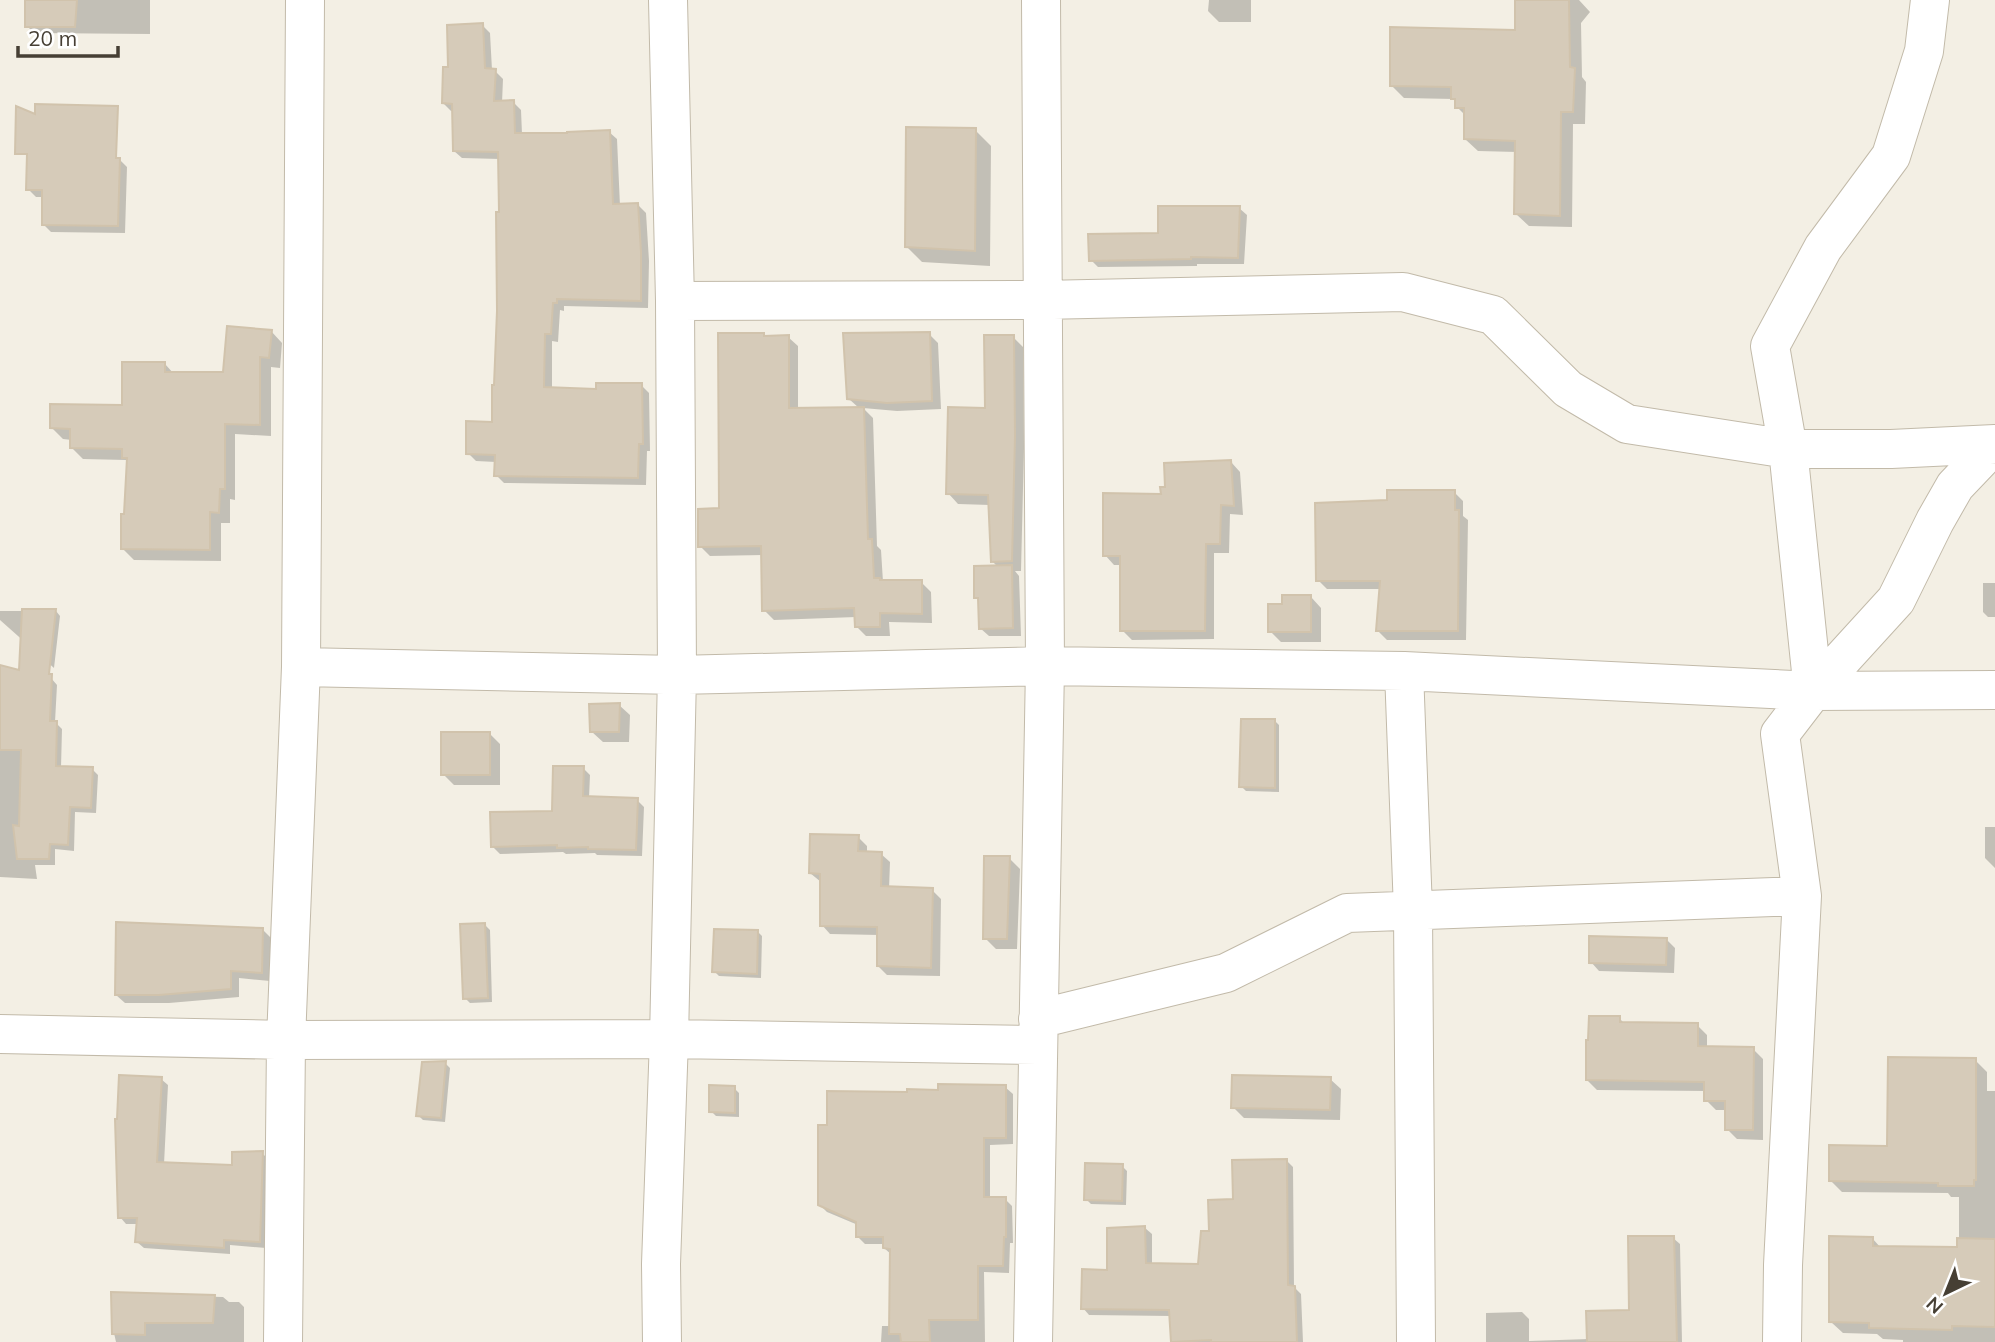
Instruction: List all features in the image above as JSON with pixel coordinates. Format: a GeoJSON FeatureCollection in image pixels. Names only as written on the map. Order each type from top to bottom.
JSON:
{"type":"FeatureCollection","features":[{"type":"Feature","properties":{"kind":"street"},"geometry":{"type":"LineString","coordinates":[[283,1342],[286,1040],[301,667],[305,0]]}},
{"type":"Feature","properties":{"kind":"street"},"geometry":{"type":"LineString","coordinates":[[662,1342],[661,1264],[670,1039],[677,675],[675,301],[668,0]]}},
{"type":"Feature","properties":{"kind":"street"},"geometry":{"type":"LineString","coordinates":[[1033,1342],[1045,666],[1041,0]]}},
{"type":"Feature","properties":{"kind":"street"},"geometry":{"type":"LineString","coordinates":[[1813,691],[1788,449],[1770,346],[1823,248],[1891,156],[1924,51],[1930,0]]}},
{"type":"Feature","properties":{"kind":"street"},"geometry":{"type":"LineString","coordinates":[[675,301],[1042,300],[1403,292],[1493,315],[1568,389],[1627,424],[1788,449],[1891,449],[1995,444]]}},
{"type":"Feature","properties":{"kind":"street"},"geometry":{"type":"LineString","coordinates":[[1782,1342],[1783,1265],[1802,897],[1780,734],[1813,691],[1896,600],[1955,486],[1995,444]]}},
{"type":"Feature","properties":{"kind":"street"},"geometry":{"type":"LineString","coordinates":[[301,667],[677,675],[1045,666],[1404,671],[1813,691],[1995,690]]}},
{"type":"Feature","properties":{"kind":"street"},"geometry":{"type":"LineString","coordinates":[[1404,671],[1413,909],[1416,1342]]}},
{"type":"Feature","properties":{"kind":"street"},"geometry":{"type":"LineString","coordinates":[[0,1034],[286,1040],[670,1039],[1037,1032],[1226,973],[1347,913],[1802,897]]}},
{"type":"Feature","properties":{"kind":"building"},"geometry":{"type":"Polygon","coordinates":[[[25,0],[77,0],[75,27],[25,27],[25,0]]]}},
{"type":"Feature","properties":{"kind":"building"},"geometry":{"type":"Polygon","coordinates":[[[1515,0],[1569,0],[1570,67],[1575,68],[1573,112],[1561,112],[1560,216],[1514,214],[1515,141],[1464,139],[1464,108],[1455,108],[1455,99],[1451,99],[1451,87],[1390,86],[1390,27],[1515,30],[1515,0]]]}},
{"type":"Feature","properties":{"kind":"building"},"geometry":{"type":"Polygon","coordinates":[[[483,23],[485,68],[496,69],[494,101],[514,100],[515,133],[610,130],[613,204],[638,203],[641,301],[557,299],[557,303],[553,303],[551,334],[545,334],[544,387],[596,389],[596,383],[642,383],[643,444],[639,444],[638,478],[494,476],[495,455],[466,454],[466,421],[492,422],[497,311],[498,152],[453,151],[452,104],[442,103],[443,67],[448,67],[447,25],[483,23]]]}},
{"type":"Feature","properties":{"kind":"building"},"geometry":{"type":"Polygon","coordinates":[[[35,104],[118,106],[118,226],[42,225],[42,190],[26,190],[27,154],[15,154],[16,106],[35,114],[35,104]]]}},
{"type":"Feature","properties":{"kind":"building"},"geometry":{"type":"Polygon","coordinates":[[[906,127],[976,128],[975,251],[905,247],[906,127]]]}},
{"type":"Feature","properties":{"kind":"building"},"geometry":{"type":"Polygon","coordinates":[[[1158,206],[1240,206],[1238,258],[1089,261],[1088,234],[1158,233],[1158,206]]]}},
{"type":"Feature","properties":{"kind":"building"},"geometry":{"type":"Polygon","coordinates":[[[227,326],[272,330],[269,358],[260,357],[260,425],[225,424],[225,489],[220,489],[219,513],[210,512],[210,550],[121,549],[121,514],[124,514],[127,458],[122,458],[122,449],[70,448],[70,429],[50,428],[50,404],[122,405],[122,362],[165,362],[165,372],[223,372],[227,326]]]}},
{"type":"Feature","properties":{"kind":"building"},"geometry":{"type":"Polygon","coordinates":[[[930,332],[932,401],[887,403],[847,399],[843,333],[930,332]]]}},
{"type":"Feature","properties":{"kind":"building"},"geometry":{"type":"Polygon","coordinates":[[[718,333],[789,335],[789,408],[864,407],[868,539],[872,539],[874,578],[922,580],[922,614],[880,613],[880,627],[855,627],[854,608],[762,611],[761,546],[698,547],[698,509],[719,508],[718,333]]]}},
{"type":"Feature","properties":{"kind":"building"},"geometry":{"type":"Polygon","coordinates":[[[984,335],[1014,335],[1012,561],[991,562],[988,495],[946,494],[948,407],[985,408],[984,335]]]}},
{"type":"Feature","properties":{"kind":"building"},"geometry":{"type":"Polygon","coordinates":[[[1231,460],[1234,506],[1221,505],[1220,544],[1206,544],[1205,631],[1120,631],[1120,556],[1103,556],[1103,493],[1161,494],[1160,487],[1165,487],[1164,463],[1231,460]]]}},
{"type":"Feature","properties":{"kind":"building"},"geometry":{"type":"Polygon","coordinates":[[[1387,490],[1455,490],[1455,510],[1459,510],[1458,631],[1376,631],[1380,581],[1316,581],[1315,503],[1387,500],[1387,490]]]}},
{"type":"Feature","properties":{"kind":"building"},"geometry":{"type":"Polygon","coordinates":[[[1012,565],[1013,628],[979,629],[978,598],[974,598],[974,566],[1012,565]]]}},
{"type":"Feature","properties":{"kind":"building"},"geometry":{"type":"Polygon","coordinates":[[[1282,595],[1311,595],[1311,632],[1268,632],[1268,604],[1282,604],[1282,595]]]}},
{"type":"Feature","properties":{"kind":"building"},"geometry":{"type":"Polygon","coordinates":[[[22,609],[56,609],[49,674],[52,674],[50,721],[57,721],[56,766],[93,767],[91,808],[70,807],[68,845],[50,844],[49,859],[17,859],[13,825],[19,826],[21,750],[0,750],[0,665],[19,670],[22,609]]]}},
{"type":"Feature","properties":{"kind":"building"},"geometry":{"type":"Polygon","coordinates":[[[620,703],[619,732],[590,732],[589,704],[620,703]]]}},
{"type":"Feature","properties":{"kind":"building"},"geometry":{"type":"Polygon","coordinates":[[[1241,719],[1275,719],[1275,788],[1239,787],[1241,719]]]}},
{"type":"Feature","properties":{"kind":"building"},"geometry":{"type":"Polygon","coordinates":[[[441,732],[490,732],[490,775],[441,775],[441,732]]]}},
{"type":"Feature","properties":{"kind":"building"},"geometry":{"type":"Polygon","coordinates":[[[553,766],[584,766],[583,796],[638,798],[636,850],[557,848],[557,845],[491,847],[490,812],[552,811],[553,766]]]}},
{"type":"Feature","properties":{"kind":"building"},"geometry":{"type":"Polygon","coordinates":[[[810,834],[859,835],[858,851],[882,852],[881,886],[933,888],[931,968],[877,966],[877,927],[820,926],[820,874],[809,873],[810,834]]]}},
{"type":"Feature","properties":{"kind":"building"},"geometry":{"type":"Polygon","coordinates":[[[984,856],[1010,856],[1007,939],[983,939],[984,856]]]}},
{"type":"Feature","properties":{"kind":"building"},"geometry":{"type":"Polygon","coordinates":[[[116,922],[263,928],[262,973],[231,971],[231,989],[159,995],[115,995],[116,922]]]}},
{"type":"Feature","properties":{"kind":"building"},"geometry":{"type":"Polygon","coordinates":[[[485,923],[488,998],[463,999],[460,924],[485,923]]]}},
{"type":"Feature","properties":{"kind":"building"},"geometry":{"type":"Polygon","coordinates":[[[714,929],[758,930],[757,974],[712,972],[714,929]]]}},
{"type":"Feature","properties":{"kind":"building"},"geometry":{"type":"Polygon","coordinates":[[[1589,936],[1667,938],[1666,965],[1589,963],[1589,936]]]}},
{"type":"Feature","properties":{"kind":"building"},"geometry":{"type":"Polygon","coordinates":[[[1589,1016],[1620,1016],[1620,1022],[1698,1023],[1698,1046],[1754,1047],[1753,1130],[1725,1130],[1725,1101],[1704,1101],[1704,1082],[1586,1080],[1589,1016]]]}},
{"type":"Feature","properties":{"kind":"building"},"geometry":{"type":"Polygon","coordinates":[[[1888,1057],[1976,1058],[1974,1186],[1829,1181],[1829,1145],[1887,1146],[1888,1057]]]}},
{"type":"Feature","properties":{"kind":"building"},"geometry":{"type":"Polygon","coordinates":[[[446,1061],[441,1118],[416,1116],[422,1062],[446,1061]]]}},
{"type":"Feature","properties":{"kind":"building"},"geometry":{"type":"Polygon","coordinates":[[[119,1075],[162,1077],[157,1162],[232,1165],[232,1152],[263,1151],[260,1242],[224,1240],[224,1248],[135,1242],[137,1218],[118,1218],[115,1119],[119,1075]]]}},
{"type":"Feature","properties":{"kind":"building"},"geometry":{"type":"Polygon","coordinates":[[[1232,1075],[1331,1077],[1330,1110],[1231,1108],[1232,1075]]]}},
{"type":"Feature","properties":{"kind":"building"},"geometry":{"type":"Polygon","coordinates":[[[938,1084],[1006,1085],[1006,1138],[984,1138],[984,1197],[1006,1197],[1003,1266],[978,1266],[978,1320],[929,1320],[930,1342],[901,1342],[900,1334],[889,1334],[890,1249],[883,1248],[883,1237],[856,1237],[856,1222],[818,1205],[818,1125],[827,1125],[827,1091],[907,1092],[907,1089],[938,1090],[938,1084]]]}},
{"type":"Feature","properties":{"kind":"building"},"geometry":{"type":"Polygon","coordinates":[[[709,1085],[735,1086],[735,1113],[709,1112],[709,1085]]]}},
{"type":"Feature","properties":{"kind":"building"},"geometry":{"type":"Polygon","coordinates":[[[1287,1159],[1288,1285],[1295,1286],[1297,1342],[1171,1342],[1169,1310],[1081,1309],[1082,1269],[1107,1270],[1107,1228],[1145,1226],[1146,1263],[1198,1264],[1201,1231],[1209,1231],[1208,1200],[1233,1199],[1232,1160],[1287,1159]]]}},
{"type":"Feature","properties":{"kind":"building"},"geometry":{"type":"Polygon","coordinates":[[[1085,1163],[1123,1164],[1122,1201],[1084,1200],[1085,1163]]]}},
{"type":"Feature","properties":{"kind":"building"},"geometry":{"type":"Polygon","coordinates":[[[1628,1236],[1674,1236],[1677,1342],[1587,1342],[1586,1311],[1629,1310],[1628,1236]]]}},
{"type":"Feature","properties":{"kind":"building"},"geometry":{"type":"Polygon","coordinates":[[[1829,1236],[1873,1237],[1873,1246],[1957,1247],[1957,1238],[1995,1239],[1995,1327],[1952,1326],[1952,1330],[1869,1328],[1869,1323],[1829,1322],[1829,1236]]]}},
{"type":"Feature","properties":{"kind":"building"},"geometry":{"type":"Polygon","coordinates":[[[111,1292],[215,1295],[213,1323],[145,1323],[145,1335],[112,1334],[111,1292]]]}}]}
